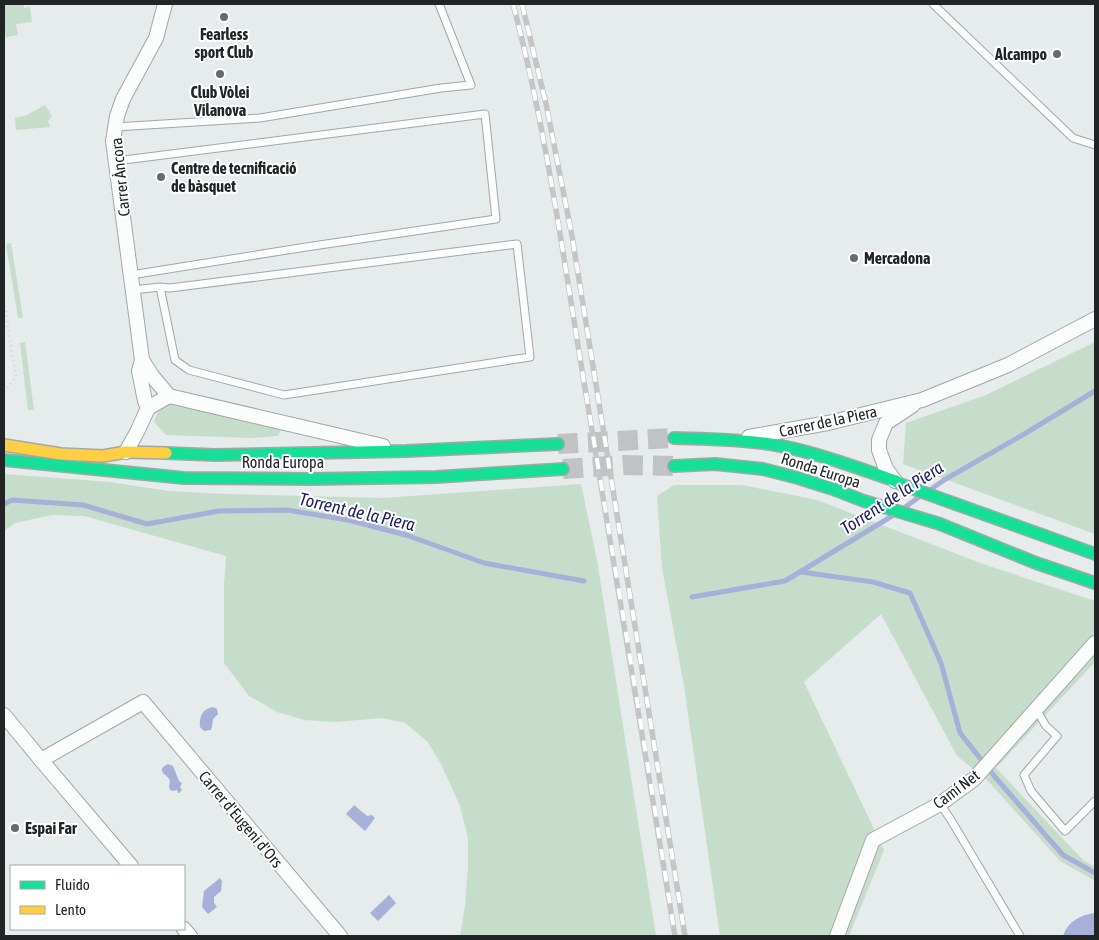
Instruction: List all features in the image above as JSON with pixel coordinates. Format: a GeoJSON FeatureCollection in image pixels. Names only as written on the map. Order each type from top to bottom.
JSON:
{"type":"FeatureCollection","features":[{"type":"Feature","properties":{"kind":"street","name":"Carrer Àncora"},"geometry":{"type":"LineString","coordinates":[[148,408],[139,371],[142,360],[113,141],[117,116],[125,94],[156,38],[166,4]]}},
{"type":"Feature","properties":{"kind":"street","name":"Carrer de la Piera"},"geometry":{"type":"LineString","coordinates":[[734,440],[828,423],[922,400],[1008,365],[1095,319]]}},
{"type":"Feature","properties":{"kind":"street","name":"Carrer Àncora"},"geometry":{"type":"LineString","coordinates":[[142,360],[169,396]]}},
{"type":"Feature","properties":{"kind":"street"},"geometry":{"type":"LineString","coordinates":[[126,452],[148,408],[169,396],[406,451]]}},
{"type":"Feature","properties":{"kind":"street","name":"Carrer de la Piera"},"geometry":{"type":"LineString","coordinates":[[898,483],[886,469],[879,450],[879,440],[886,423],[922,400]]}},
{"type":"Feature","properties":{"kind":"street","name":"Ronda Europa"},"geometry":{"type":"LineString","coordinates":[[674,438],[734,440],[771,444],[809,452],[1095,554]]}},
{"type":"Feature","properties":{"kind":"street","name":"Ronda Europa"},"geometry":{"type":"LineString","coordinates":[[4,445],[60,454],[103,456],[126,452],[215,454],[406,451],[558,444]]}},
{"type":"Feature","properties":{"kind":"street","name":"Ronda Europa"},"geometry":{"type":"LineString","coordinates":[[4,460],[184,478],[311,479],[426,477],[563,469]]}},
{"type":"Feature","properties":{"kind":"street","name":"Ronda Europa"},"geometry":{"type":"LineString","coordinates":[[674,466],[715,464],[763,469],[798,478],[864,501],[940,524],[1036,563],[1095,582]]}},
{"type":"Feature","properties":{"kind":"street","name":"Camí Net"},"geometry":{"type":"LineString","coordinates":[[837,936],[873,840],[940,804],[974,779],[1095,642]]}},
{"type":"Feature","properties":{"kind":"street","name":"Carrer d'Eugeni d'Ors"},"geometry":{"type":"LineString","coordinates":[[40,760],[143,702],[340,936]]}},
{"type":"Feature","properties":{"kind":"street"},"geometry":{"type":"LineString","coordinates":[[4,715],[130,865]]}},
{"type":"Feature","properties":{"kind":"lane"},"geometry":{"type":"LineString","coordinates":[[115,128],[260,118],[440,88],[471,85],[439,4]]}},
{"type":"Feature","properties":{"kind":"lane"},"geometry":{"type":"LineString","coordinates":[[933,4],[1074,138],[1095,145]]}},
{"type":"Feature","properties":{"kind":"lane"},"geometry":{"type":"LineString","coordinates":[[116,161],[485,114],[496,219],[131,275]]}},
{"type":"Feature","properties":{"kind":"lane"},"geometry":{"type":"LineString","coordinates":[[133,290],[160,287],[170,288],[517,244],[530,357],[284,395],[189,370],[175,360],[160,287]]}},
{"type":"Feature","properties":{"kind":"lane"},"geometry":{"type":"LineString","coordinates":[[1036,708],[1046,726],[1057,736],[1024,774],[1031,791],[1065,831],[1095,801]]}},
{"type":"Feature","properties":{"kind":"lane"},"geometry":{"type":"LineString","coordinates":[[940,804],[1020,936]]}},
{"type":"Feature","properties":{"kind":"path"},"geometry":{"type":"LineString","coordinates":[[4,301],[16,378],[4,391]]}},
{"type":"Feature","properties":{"kind":"green space"},"geometry":{"type":"Polygon","coordinates":[[[4,4],[23,4],[24,8],[30,7],[32,22],[16,24],[18,35],[6,37],[4,4]]]}},
{"type":"Feature","properties":{"kind":"green space"},"geometry":{"type":"Polygon","coordinates":[[[45,105],[52,116],[48,121],[50,127],[16,130],[15,118],[27,115],[45,105]]]}},
{"type":"Feature","properties":{"kind":"green space"},"geometry":{"type":"Polygon","coordinates":[[[11,243],[23,318],[18,318],[6,244],[11,243]]]}},
{"type":"Feature","properties":{"kind":"green space"},"geometry":{"type":"Polygon","coordinates":[[[25,342],[34,410],[28,410],[20,343],[25,342]]]}},
{"type":"Feature","properties":{"kind":"green space"},"geometry":{"type":"Polygon","coordinates":[[[1095,342],[1095,534],[903,464],[906,423],[986,395],[1095,342]]]}},
{"type":"Feature","properties":{"kind":"green space"},"geometry":{"type":"Polygon","coordinates":[[[173,402],[282,428],[278,436],[251,438],[166,435],[154,422],[158,412],[173,402]]]}},
{"type":"Feature","properties":{"kind":"green space"},"geometry":{"type":"Polygon","coordinates":[[[4,474],[110,482],[169,491],[383,498],[581,484],[597,560],[656,936],[460,936],[465,905],[468,838],[460,806],[441,764],[427,741],[405,723],[383,718],[334,722],[305,720],[277,712],[249,696],[224,663],[226,556],[84,516],[52,515],[15,523],[4,531],[4,474]]]}},
{"type":"Feature","properties":{"kind":"green space"},"geometry":{"type":"Polygon","coordinates":[[[674,485],[742,485],[817,500],[983,564],[1095,601],[1095,662],[996,768],[1083,860],[1095,867],[1095,881],[1060,861],[989,782],[957,756],[881,614],[804,682],[884,850],[849,936],[720,936],[684,686],[662,568],[657,496],[674,485]]]}},
{"type":"Feature","properties":{"kind":"water"},"geometry":{"type":"Polygon","coordinates":[[[213,707],[217,709],[218,714],[213,719],[211,730],[204,731],[200,727],[201,717],[206,710],[213,707]]]}},
{"type":"Feature","properties":{"kind":"water"},"geometry":{"type":"Polygon","coordinates":[[[168,764],[173,766],[179,781],[182,783],[180,787],[182,790],[179,793],[177,790],[170,790],[170,780],[162,770],[168,764]]]}},
{"type":"Feature","properties":{"kind":"water"},"geometry":{"type":"Polygon","coordinates":[[[354,805],[367,816],[372,815],[375,818],[365,831],[346,814],[354,805]]]}},
{"type":"Feature","properties":{"kind":"water"},"geometry":{"type":"Polygon","coordinates":[[[220,878],[222,881],[221,891],[214,897],[214,903],[217,907],[208,914],[202,907],[204,891],[220,878]]]}},
{"type":"Feature","properties":{"kind":"water"},"geometry":{"type":"Polygon","coordinates":[[[389,895],[396,903],[378,921],[370,913],[389,895]]]}},
{"type":"Feature","properties":{"kind":"water"},"geometry":{"type":"Polygon","coordinates":[[[1095,913],[1095,936],[1063,936],[1068,926],[1075,920],[1084,915],[1095,913]]]}},
{"type":"Feature","properties":{"kind":"waterway","name":"Torrent de la Piera"},"geometry":{"type":"LineString","coordinates":[[930,490],[1095,391]]}},
{"type":"Feature","properties":{"kind":"waterway","name":"Torrent de la Piera"},"geometry":{"type":"LineString","coordinates":[[904,508],[919,497]]}},
{"type":"Feature","properties":{"kind":"waterway","name":"Torrent de la Piera"},"geometry":{"type":"LineString","coordinates":[[4,504],[12,500],[83,505],[147,524],[219,511],[287,510],[348,520],[406,535],[484,563],[584,581]]}},
{"type":"Feature","properties":{"kind":"waterway","name":"Torrent de la Piera"},"geometry":{"type":"LineString","coordinates":[[692,597],[785,581],[892,516]]}},
{"type":"Feature","properties":{"kind":"waterway"},"geometry":{"type":"LineString","coordinates":[[801,572],[873,582],[910,593],[941,663],[960,733],[995,777],[1063,855],[1095,873]]}},
{"type":"Feature","properties":{"kind":"tunnel"},"geometry":{"type":"LineString","coordinates":[[558,444],[674,438]]}},
{"type":"Feature","properties":{"kind":"tunnel"},"geometry":{"type":"LineString","coordinates":[[563,469],[624,465],[674,466]]}},
{"type":"Feature","properties":{"kind":"railway"},"geometry":{"type":"LineString","coordinates":[[513,4],[525,51],[553,192],[675,936]]}},
{"type":"Feature","properties":{"kind":"railway"},"geometry":{"type":"LineString","coordinates":[[522,4],[546,104],[572,236],[685,936]]}},
{"type":"Feature","properties":{"kind":"traffic: fast"},"geometry":{"type":"LineString","coordinates":[[674,438],[758,442],[818,455],[896,481],[1095,554]]}},
{"type":"Feature","properties":{"kind":"traffic: fast"},"geometry":{"type":"LineString","coordinates":[[166,453],[215,455],[406,451],[558,444]]}},
{"type":"Feature","properties":{"kind":"traffic: fast"},"geometry":{"type":"LineString","coordinates":[[4,460],[184,478],[311,479],[436,477],[563,469]]}},
{"type":"Feature","properties":{"kind":"traffic: fast"},"geometry":{"type":"LineString","coordinates":[[674,466],[715,464],[763,469],[798,478],[864,501],[940,524],[1036,563],[1095,583]]}},
{"type":"Feature","properties":{"kind":"traffic: slow"},"geometry":{"type":"LineString","coordinates":[[4,445],[61,454],[103,456],[126,452],[166,453]]}},
{"type":"Feature","properties":{"kind":"place","name":"Fearless sport Club"},"geometry":{"type":"Point","coordinates":[224,17]}},
{"type":"Feature","properties":{"kind":"place","name":"Alcampo"},"geometry":{"type":"Point","coordinates":[1057,54]}},
{"type":"Feature","properties":{"kind":"place","name":"Club Vòlei Vilanova"},"geometry":{"type":"Point","coordinates":[220,74]}},
{"type":"Feature","properties":{"kind":"place","name":"Centre de tecnificació de bàsquet"},"geometry":{"type":"Point","coordinates":[161,177]}},
{"type":"Feature","properties":{"kind":"place","name":"Mercadona"},"geometry":{"type":"Point","coordinates":[854,258]}},
{"type":"Feature","properties":{"kind":"place","name":"Espai Far"},"geometry":{"type":"Point","coordinates":[15,828]}}]}
